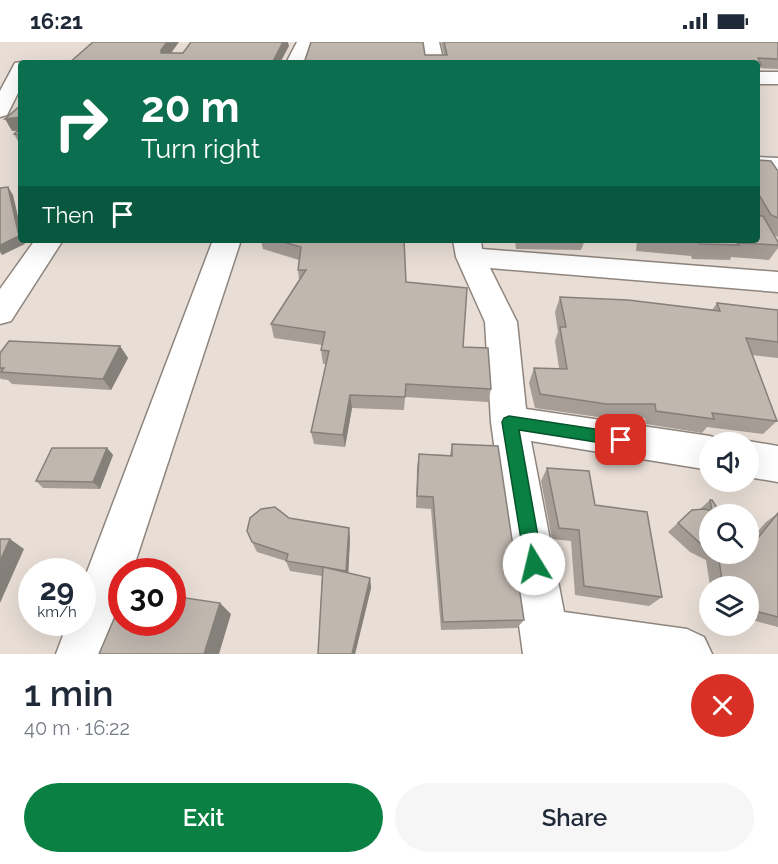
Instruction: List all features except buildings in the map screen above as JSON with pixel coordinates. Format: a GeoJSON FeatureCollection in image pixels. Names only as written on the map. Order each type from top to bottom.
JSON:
{"type":"FeatureCollection","features":[{"type":"Feature","properties":{"kind":"street"},"geometry":{"type":"LineString","coordinates":[[296,60],[305,42]]}},
{"type":"Feature","properties":{"kind":"street"},"geometry":{"type":"LineString","coordinates":[[431,42],[434,60]]}},
{"type":"Feature","properties":{"kind":"street"},"geometry":{"type":"LineString","coordinates":[[0,111],[18,72]]}},
{"type":"Feature","properties":{"kind":"street"},"geometry":{"type":"LineString","coordinates":[[760,78],[778,78]]}},
{"type":"Feature","properties":{"kind":"street"},"geometry":{"type":"LineString","coordinates":[[760,164],[778,165]]}},
{"type":"Feature","properties":{"kind":"street"},"geometry":{"type":"LineString","coordinates":[[0,313],[47,243]]}},
{"type":"Feature","properties":{"kind":"street"},"geometry":{"type":"LineString","coordinates":[[81,654],[226,243]]}},
{"type":"Feature","properties":{"kind":"street"},"geometry":{"type":"LineString","coordinates":[[468,248],[778,282]]}},
{"type":"Feature","properties":{"kind":"street"},"geometry":{"type":"LineString","coordinates":[[468,248],[501,322],[509,422],[531,541],[546,643],[687,654]]}},
{"type":"Feature","properties":{"kind":"street"},"geometry":{"type":"LineString","coordinates":[[509,422],[699,451]]}},
{"type":"Feature","properties":{"kind":"street"},"geometry":{"type":"LineString","coordinates":[[759,461],[778,464]]}},
{"type":"Feature","properties":{"kind":"route"},"geometry":{"type":"LineString","coordinates":[[534,564],[509,422],[621,440]]}}]}
